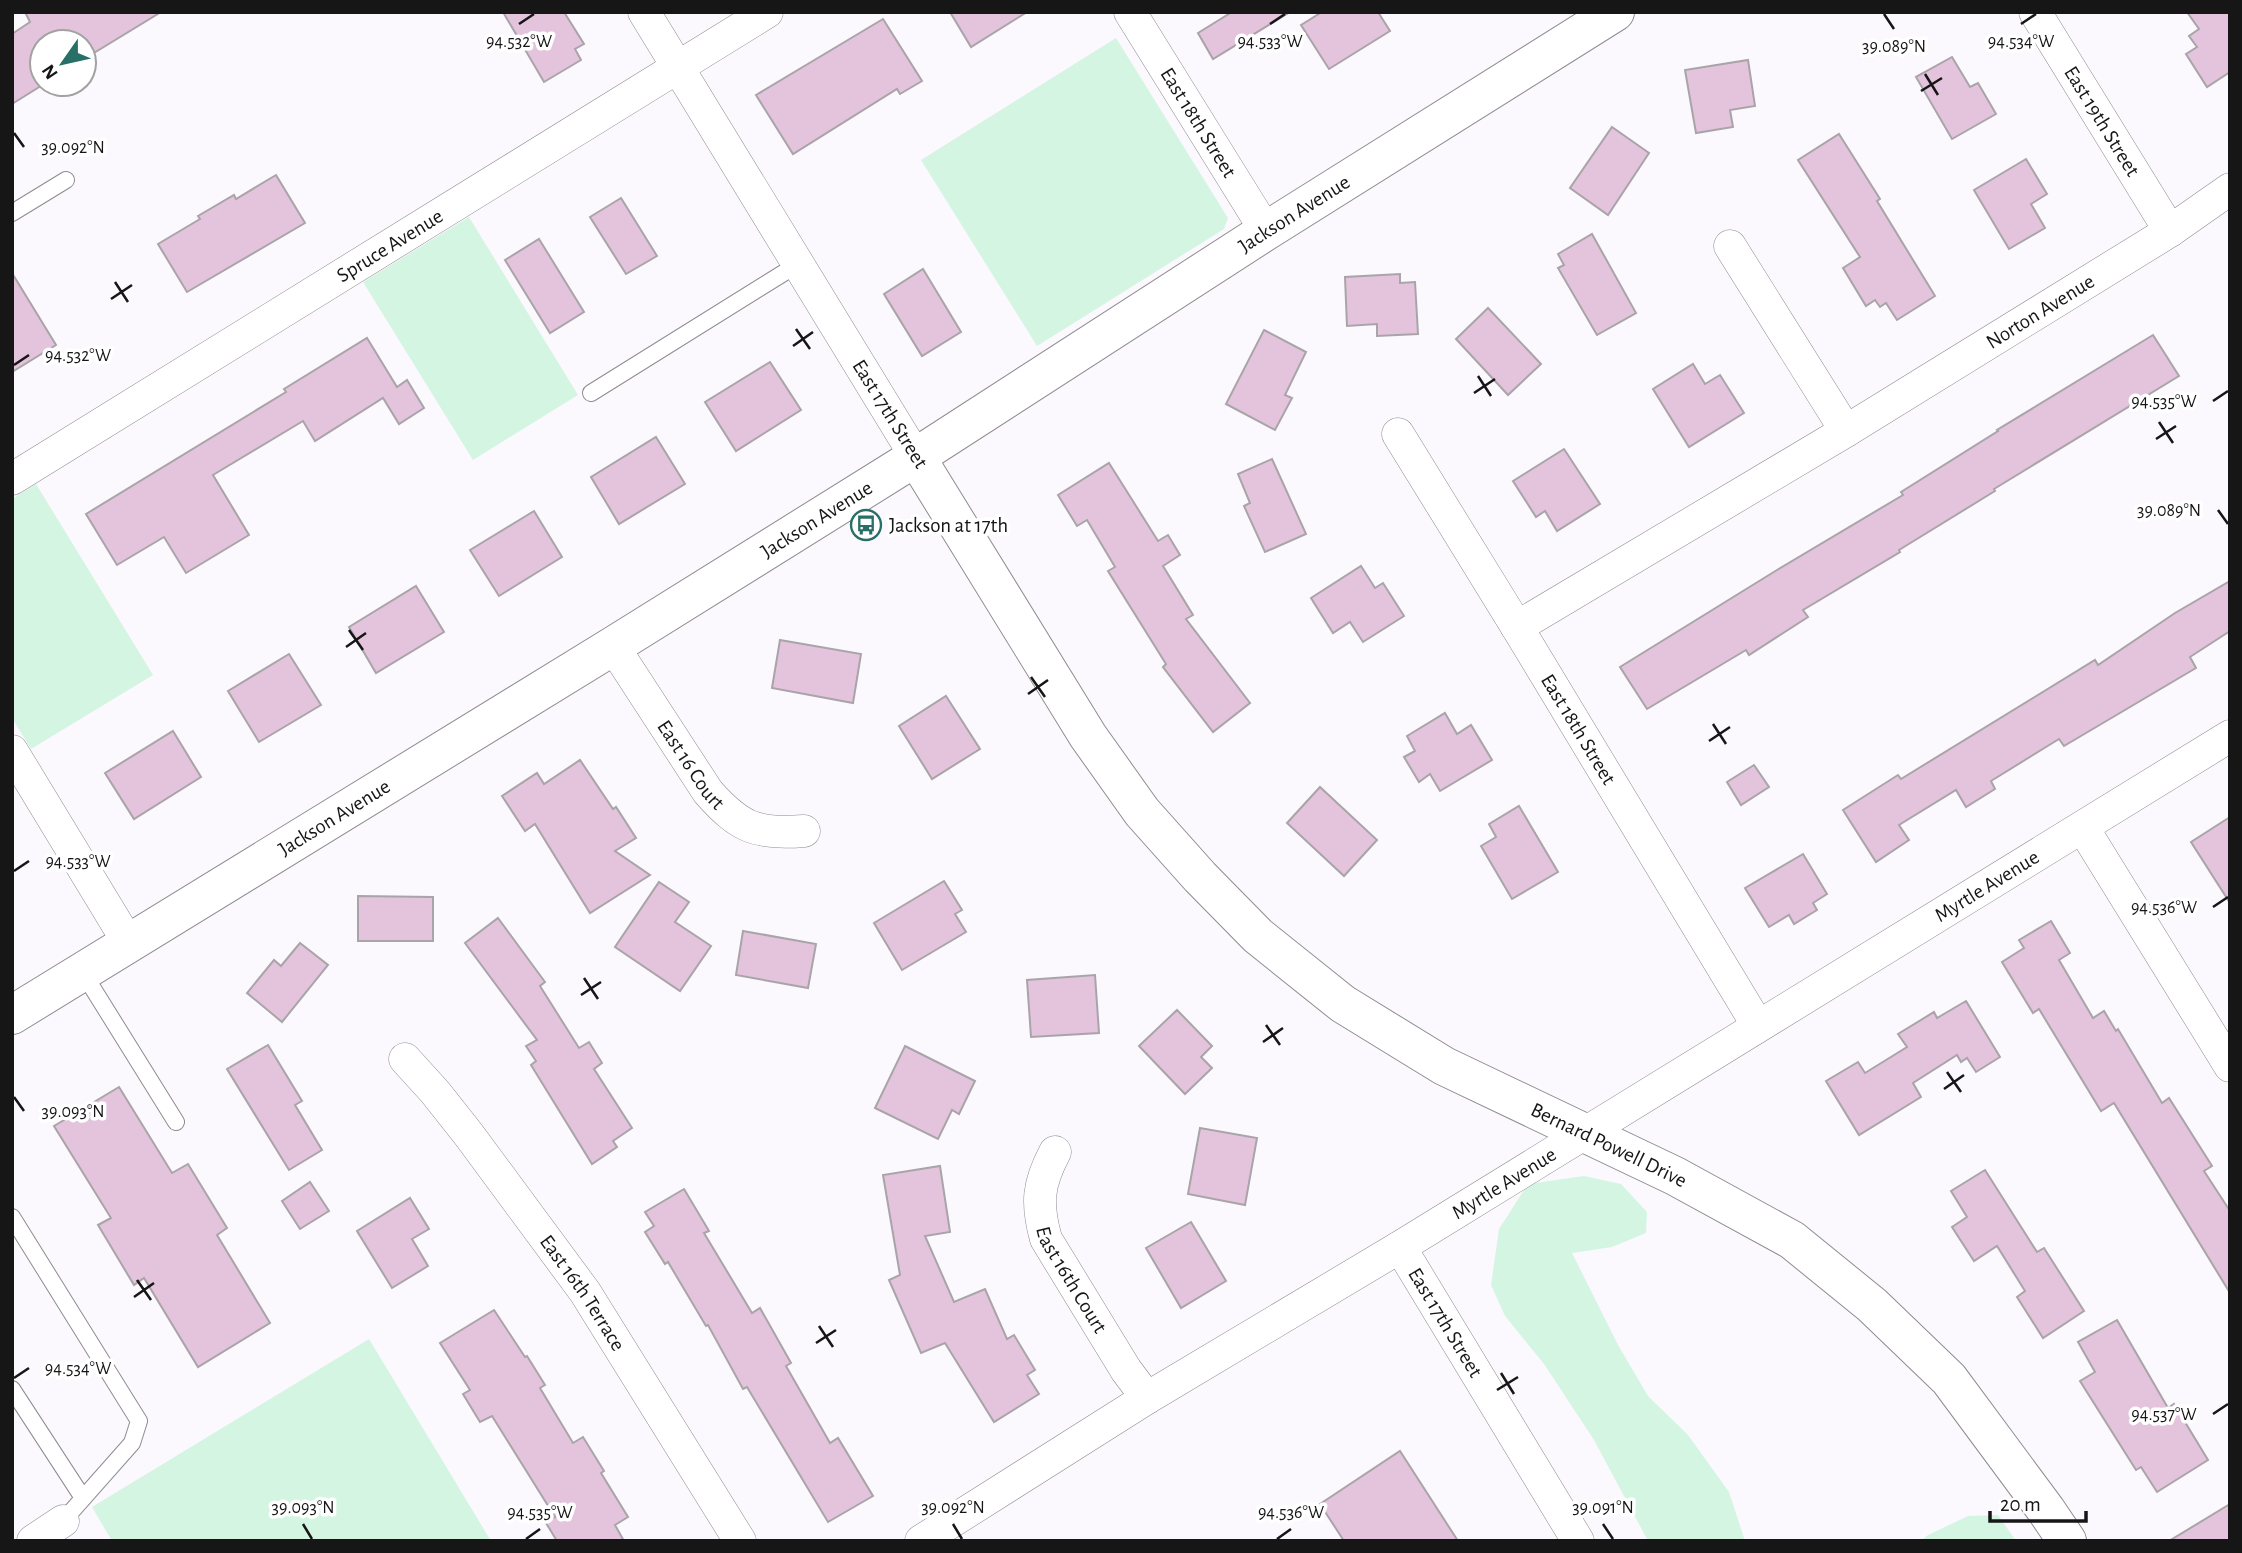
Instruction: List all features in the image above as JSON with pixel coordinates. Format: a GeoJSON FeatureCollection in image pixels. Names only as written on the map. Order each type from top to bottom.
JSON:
{"type":"FeatureCollection","features":[{"type":"Feature","properties":{"kind":"street","name":"East 17th Street"},"geometry":{"type":"LineString","coordinates":[[644,12],[1088,736],[1142,812]]}},
{"type":"Feature","properties":{"kind":"street","name":"Spruce Avenue"},"geometry":{"type":"LineString","coordinates":[[12,479],[767,12]]}},
{"type":"Feature","properties":{"kind":"street","name":"East 18th Street"},"geometry":{"type":"LineString","coordinates":[[1130,12],[1266,231]]}},
{"type":"Feature","properties":{"kind":"street","name":"Jackson Avenue"},"geometry":{"type":"LineString","coordinates":[[12,1015],[916,457],[1266,231],[1615,12]]}},
{"type":"Feature","properties":{"kind":"street","name":"East 19th Street"},"geometry":{"type":"LineString","coordinates":[[2035,12],[2170,231]]}},
{"type":"Feature","properties":{"kind":"street","name":"Norton Avenue"},"geometry":{"type":"LineString","coordinates":[[1517,627],[1846,431],[2170,231],[2230,189]]}},
{"type":"Feature","properties":{"kind":"street"},"geometry":{"type":"LineString","coordinates":[[1730,246],[1846,431]]}},
{"type":"Feature","properties":{"kind":"street","name":"East 18th Street"},"geometry":{"type":"LineString","coordinates":[[1398,434],[1758,1026]]}},
{"type":"Feature","properties":{"kind":"street","name":"East 16 Court"},"geometry":{"type":"LineString","coordinates":[[613,646],[708,792],[727,813],[739,822],[764,832],[778,834],[804,831]]}},
{"type":"Feature","properties":{"kind":"street","name":"Myrtle Avenue"},"geometry":{"type":"LineString","coordinates":[[921,1541],[1147,1398],[1400,1247],[2230,736]]}},
{"type":"Feature","properties":{"kind":"street"},"geometry":{"type":"LineString","coordinates":[[12,751],[128,942]]}},
{"type":"Feature","properties":{"kind":"street","name":"Bernard Powell Drive"},"geometry":{"type":"LineString","coordinates":[[1142,812],[1258,936],[1343,1004],[1444,1066],[1675,1176],[1792,1240],[1872,1305],[1949,1379],[2057,1525]]}},
{"type":"Feature","properties":{"kind":"street"},"geometry":{"type":"LineString","coordinates":[[2083,828],[2230,1066]]}},
{"type":"Feature","properties":{"kind":"street","name":"East 16th Terrace"},"geometry":{"type":"LineString","coordinates":[[405,1059],[470,1135],[585,1292],[740,1541]]}},
{"type":"Feature","properties":{"kind":"street","name":"East 16th Court"},"geometry":{"type":"LineString","coordinates":[[1055,1152],[1040,1187],[1040,1215],[1046,1238],[1126,1370],[1147,1398]]}},
{"type":"Feature","properties":{"kind":"street","name":"East 17th Street"},"geometry":{"type":"LineString","coordinates":[[1400,1247],[1578,1541]]}},
{"type":"Feature","properties":{"kind":"street"},"geometry":{"type":"LineString","coordinates":[[33,1541],[73,1509]]}},
{"type":"Feature","properties":{"kind":"lane"},"geometry":{"type":"LineString","coordinates":[[12,213],[66,180]]}},
{"type":"Feature","properties":{"kind":"lane"},"geometry":{"type":"LineString","coordinates":[[591,393],[798,264]]}},
{"type":"Feature","properties":{"kind":"lane"},"geometry":{"type":"LineString","coordinates":[[82,971],[176,1122]]}},
{"type":"Feature","properties":{"kind":"lane"},"geometry":{"type":"LineString","coordinates":[[12,1217],[138,1421],[132,1443],[73,1509],[12,1389]]}},
{"type":"Feature","properties":{"kind":"green space"},"geometry":{"type":"Polygon","coordinates":[[[1116,38],[1228,218],[1224,229],[1037,346],[921,160],[1116,38]]]}},
{"type":"Feature","properties":{"kind":"green space"},"geometry":{"type":"Polygon","coordinates":[[[469,217],[578,395],[473,460],[363,282],[469,217]]]}},
{"type":"Feature","properties":{"kind":"green space"},"geometry":{"type":"Polygon","coordinates":[[[36,484],[153,675],[31,749],[12,718],[12,499],[36,484]]]}},
{"type":"Feature","properties":{"kind":"green space"},"geometry":{"type":"Polygon","coordinates":[[[1584,1176],[1621,1184],[1647,1212],[1646,1233],[1612,1247],[1572,1253],[1618,1345],[1648,1396],[1688,1435],[1729,1492],[1745,1541],[1648,1541],[1594,1440],[1544,1364],[1505,1316],[1491,1285],[1499,1229],[1528,1184],[1584,1176]]]}},
{"type":"Feature","properties":{"kind":"green space"},"geometry":{"type":"Polygon","coordinates":[[[369,1339],[491,1541],[112,1541],[92,1507],[369,1339]]]}},
{"type":"Feature","properties":{"kind":"green space"},"geometry":{"type":"Polygon","coordinates":[[[1998,1515],[2016,1541],[1921,1541],[1968,1516],[1998,1515]]]}},
{"type":"Feature","properties":{"kind":"building"},"geometry":{"type":"Polygon","coordinates":[[[25,12],[161,12],[98,50],[98,28],[28,28],[28,94],[12,104],[12,34],[30,22],[25,12]]]}},
{"type":"Feature","properties":{"kind":"building"},"geometry":{"type":"Polygon","coordinates":[[[503,12],[564,12],[584,44],[575,49],[581,60],[544,82],[503,12]]]}},
{"type":"Feature","properties":{"kind":"building"},"geometry":{"type":"Polygon","coordinates":[[[950,12],[1027,12],[971,47],[950,12]]]}},
{"type":"Feature","properties":{"kind":"building"},"geometry":{"type":"Polygon","coordinates":[[[1232,12],[1290,12],[1213,59],[1198,33],[1232,12]]]}},
{"type":"Feature","properties":{"kind":"building"},"geometry":{"type":"Polygon","coordinates":[[[1322,12],[1378,12],[1390,31],[1329,69],[1301,25],[1322,12]]]}},
{"type":"Feature","properties":{"kind":"building"},"geometry":{"type":"Polygon","coordinates":[[[2187,12],[2230,12],[2230,72],[2207,87],[2186,54],[2197,47],[2189,36],[2199,29],[2187,12]]]}},
{"type":"Feature","properties":{"kind":"building"},"geometry":{"type":"Polygon","coordinates":[[[883,19],[922,81],[900,94],[897,89],[793,154],[756,95],[883,19]]]}},
{"type":"Feature","properties":{"kind":"building"},"geometry":{"type":"Polygon","coordinates":[[[1952,57],[1970,87],[1978,83],[1996,114],[1952,139],[1916,77],[1952,57]]]}},
{"type":"Feature","properties":{"kind":"building"},"geometry":{"type":"Polygon","coordinates":[[[1748,60],[1755,106],[1730,110],[1733,127],[1696,133],[1685,70],[1748,60]]]}},
{"type":"Feature","properties":{"kind":"building"},"geometry":{"type":"Polygon","coordinates":[[[1612,127],[1649,153],[1608,215],[1570,188],[1612,127]]]}},
{"type":"Feature","properties":{"kind":"building"},"geometry":{"type":"Polygon","coordinates":[[[1839,134],[1880,199],[1877,201],[1935,296],[1897,320],[1886,303],[1880,307],[1875,300],[1866,306],[1843,268],[1860,257],[1798,160],[1839,134]]]}},
{"type":"Feature","properties":{"kind":"building"},"geometry":{"type":"Polygon","coordinates":[[[2026,159],[2047,194],[2031,204],[2045,228],[2009,249],[1974,190],[2026,159]]]}},
{"type":"Feature","properties":{"kind":"building"},"geometry":{"type":"Polygon","coordinates":[[[276,175],[305,223],[187,292],[158,244],[200,219],[198,216],[234,195],[236,199],[276,175]]]}},
{"type":"Feature","properties":{"kind":"building"},"geometry":{"type":"Polygon","coordinates":[[[621,198],[657,256],[626,274],[590,217],[621,198]]]}},
{"type":"Feature","properties":{"kind":"building"},"geometry":{"type":"Polygon","coordinates":[[[1592,234],[1636,313],[1597,335],[1558,268],[1564,265],[1558,254],[1592,234]]]}},
{"type":"Feature","properties":{"kind":"building"},"geometry":{"type":"Polygon","coordinates":[[[539,239],[584,312],[550,333],[505,260],[539,239]]]}},
{"type":"Feature","properties":{"kind":"building"},"geometry":{"type":"Polygon","coordinates":[[[923,269],[961,332],[922,356],[884,294],[923,269]]]}},
{"type":"Feature","properties":{"kind":"building"},"geometry":{"type":"Polygon","coordinates":[[[12,273],[56,345],[12,372],[12,273]]]}},
{"type":"Feature","properties":{"kind":"building"},"geometry":{"type":"Polygon","coordinates":[[[1400,274],[1400,283],[1415,282],[1418,334],[1377,336],[1377,324],[1347,326],[1345,277],[1400,274]]]}},
{"type":"Feature","properties":{"kind":"building"},"geometry":{"type":"Polygon","coordinates":[[[1488,308],[1541,364],[1508,395],[1456,339],[1488,308]]]}},
{"type":"Feature","properties":{"kind":"building"},"geometry":{"type":"Polygon","coordinates":[[[1264,330],[1306,352],[1285,395],[1292,398],[1275,430],[1226,404],[1264,330]]]}},
{"type":"Feature","properties":{"kind":"building"},"geometry":{"type":"Polygon","coordinates":[[[2153,335],[2179,376],[1803,610],[1808,617],[1749,655],[1746,650],[1647,709],[1620,667],[1903,495],[1901,492],[1997,430],[2153,335]]]}},
{"type":"Feature","properties":{"kind":"building"},"geometry":{"type":"Polygon","coordinates":[[[367,338],[397,387],[407,380],[424,408],[399,424],[383,398],[315,441],[303,421],[213,475],[249,535],[186,573],[164,537],[117,565],[86,514],[286,392],[284,389],[367,338]]]}},
{"type":"Feature","properties":{"kind":"building"},"geometry":{"type":"Polygon","coordinates":[[[770,362],[801,410],[736,451],[705,402],[770,362]]]}},
{"type":"Feature","properties":{"kind":"building"},"geometry":{"type":"Polygon","coordinates":[[[1693,364],[1705,384],[1720,375],[1744,413],[1689,447],[1653,389],[1693,364]]]}},
{"type":"Feature","properties":{"kind":"building"},"geometry":{"type":"Polygon","coordinates":[[[656,437],[685,484],[619,524],[591,477],[656,437]]]}},
{"type":"Feature","properties":{"kind":"building"},"geometry":{"type":"Polygon","coordinates":[[[1564,449],[1600,504],[1557,531],[1545,511],[1536,517],[1513,481],[1564,449]]]}},
{"type":"Feature","properties":{"kind":"building"},"geometry":{"type":"Polygon","coordinates":[[[1272,459],[1306,534],[1265,552],[1244,506],[1250,503],[1238,474],[1272,459]]]}},
{"type":"Feature","properties":{"kind":"building"},"geometry":{"type":"Polygon","coordinates":[[[1109,463],[1158,541],[1168,535],[1180,555],[1163,566],[1193,615],[1186,619],[1250,703],[1213,732],[1163,667],[1166,664],[1108,571],[1115,567],[1087,520],[1077,526],[1058,495],[1109,463]]]}},
{"type":"Feature","properties":{"kind":"building"},"geometry":{"type":"Polygon","coordinates":[[[534,511],[562,557],[499,596],[470,550],[534,511]]]}},
{"type":"Feature","properties":{"kind":"building"},"geometry":{"type":"Polygon","coordinates":[[[1361,566],[1375,588],[1383,583],[1404,616],[1363,642],[1350,622],[1333,633],[1311,598],[1361,566]]]}},
{"type":"Feature","properties":{"kind":"building"},"geometry":{"type":"Polygon","coordinates":[[[2230,581],[2230,631],[2190,657],[2196,668],[2064,746],[2059,739],[1991,781],[1995,789],[1966,807],[1956,790],[1899,825],[1909,840],[1876,862],[1843,810],[1898,775],[1901,779],[2095,660],[2098,665],[2175,613],[2230,581]]]}},
{"type":"Feature","properties":{"kind":"building"},"geometry":{"type":"Polygon","coordinates":[[[416,586],[444,632],[376,673],[349,627],[416,586]]]}},
{"type":"Feature","properties":{"kind":"building"},"geometry":{"type":"Polygon","coordinates":[[[780,640],[861,654],[853,703],[772,688],[780,640]]]}},
{"type":"Feature","properties":{"kind":"building"},"geometry":{"type":"Polygon","coordinates":[[[289,654],[321,705],[259,742],[228,691],[289,654]]]}},
{"type":"Feature","properties":{"kind":"building"},"geometry":{"type":"Polygon","coordinates":[[[946,696],[980,749],[932,779],[899,726],[946,696]]]}},
{"type":"Feature","properties":{"kind":"building"},"geometry":{"type":"Polygon","coordinates":[[[1445,713],[1457,734],[1471,725],[1492,760],[1440,791],[1430,774],[1419,782],[1404,757],[1415,751],[1407,736],[1445,713]]]}},
{"type":"Feature","properties":{"kind":"building"},"geometry":{"type":"Polygon","coordinates":[[[173,731],[201,777],[134,819],[105,773],[173,731]]]}},
{"type":"Feature","properties":{"kind":"building"},"geometry":{"type":"Polygon","coordinates":[[[580,760],[636,838],[615,851],[650,875],[590,913],[535,824],[525,831],[502,796],[537,773],[544,784],[580,760]]]}},
{"type":"Feature","properties":{"kind":"building"},"geometry":{"type":"Polygon","coordinates":[[[1754,765],[1769,787],[1741,805],[1727,782],[1754,765]]]}},
{"type":"Feature","properties":{"kind":"building"},"geometry":{"type":"Polygon","coordinates":[[[1320,787],[1377,840],[1344,876],[1287,823],[1320,787]]]}},
{"type":"Feature","properties":{"kind":"building"},"geometry":{"type":"Polygon","coordinates":[[[1519,806],[1558,872],[1512,899],[1481,846],[1496,837],[1489,824],[1519,806]]]}},
{"type":"Feature","properties":{"kind":"building"},"geometry":{"type":"Polygon","coordinates":[[[2230,817],[2230,903],[2191,842],[2230,817]]]}},
{"type":"Feature","properties":{"kind":"building"},"geometry":{"type":"Polygon","coordinates":[[[1803,854],[1827,894],[1813,903],[1817,910],[1794,924],[1789,915],[1769,927],[1745,888],[1803,854]]]}},
{"type":"Feature","properties":{"kind":"building"},"geometry":{"type":"Polygon","coordinates":[[[944,881],[962,910],[955,914],[966,932],[902,970],[874,923],[944,881]]]}},
{"type":"Feature","properties":{"kind":"building"},"geometry":{"type":"Polygon","coordinates":[[[659,882],[689,902],[675,922],[711,946],[680,991],[615,947],[659,882]]]}},
{"type":"Feature","properties":{"kind":"building"},"geometry":{"type":"Polygon","coordinates":[[[358,896],[433,897],[433,941],[358,941],[358,896]]]}},
{"type":"Feature","properties":{"kind":"building"},"geometry":{"type":"Polygon","coordinates":[[[498,918],[545,982],[540,986],[579,1048],[589,1042],[602,1063],[594,1069],[632,1128],[613,1141],[617,1147],[592,1164],[531,1065],[536,1061],[526,1046],[537,1040],[465,943],[498,918]]]}},
{"type":"Feature","properties":{"kind":"building"},"geometry":{"type":"Polygon","coordinates":[[[2051,921],[2070,953],[2059,960],[2093,1018],[2104,1011],[2116,1031],[2118,1029],[2162,1103],[2169,1098],[2212,1166],[2204,1171],[2230,1211],[2230,1293],[2114,1103],[2101,1111],[2039,1009],[2033,1013],[2002,962],[2024,948],[2019,940],[2051,921]]]}},
{"type":"Feature","properties":{"kind":"building"},"geometry":{"type":"Polygon","coordinates":[[[743,931],[816,944],[808,988],[736,975],[743,931]]]}},
{"type":"Feature","properties":{"kind":"building"},"geometry":{"type":"Polygon","coordinates":[[[300,943],[328,965],[282,1022],[247,993],[274,960],[281,966],[300,943]]]}},
{"type":"Feature","properties":{"kind":"building"},"geometry":{"type":"Polygon","coordinates":[[[1095,975],[1099,1033],[1031,1037],[1027,980],[1095,975]]]}},
{"type":"Feature","properties":{"kind":"building"},"geometry":{"type":"Polygon","coordinates":[[[1966,1001],[2000,1057],[1976,1072],[1967,1058],[1961,1062],[1957,1055],[1913,1083],[1921,1097],[1859,1135],[1826,1081],[1858,1062],[1865,1073],[1907,1047],[1898,1034],[1934,1012],[1937,1018],[1966,1001]]]}},
{"type":"Feature","properties":{"kind":"building"},"geometry":{"type":"Polygon","coordinates":[[[1177,1010],[1212,1046],[1201,1057],[1212,1068],[1185,1094],[1139,1046],[1177,1010]]]}},
{"type":"Feature","properties":{"kind":"building"},"geometry":{"type":"Polygon","coordinates":[[[268,1045],[302,1101],[295,1105],[322,1150],[289,1170],[227,1069],[268,1045]]]}},
{"type":"Feature","properties":{"kind":"building"},"geometry":{"type":"Polygon","coordinates":[[[905,1046],[975,1081],[959,1114],[952,1110],[938,1139],[875,1108],[905,1046]]]}},
{"type":"Feature","properties":{"kind":"building"},"geometry":{"type":"Polygon","coordinates":[[[119,1087],[172,1173],[188,1164],[227,1228],[217,1235],[270,1323],[198,1367],[144,1278],[134,1285],[98,1225],[111,1218],[54,1126],[119,1087]]]}},
{"type":"Feature","properties":{"kind":"building"},"geometry":{"type":"Polygon","coordinates":[[[1200,1128],[1257,1138],[1245,1205],[1188,1194],[1200,1128]]]}},
{"type":"Feature","properties":{"kind":"building"},"geometry":{"type":"Polygon","coordinates":[[[940,1166],[950,1232],[925,1236],[954,1302],[985,1289],[1007,1339],[1014,1335],[1035,1370],[1027,1375],[1039,1394],[994,1422],[945,1343],[921,1353],[889,1280],[900,1275],[883,1175],[940,1166]]]}},
{"type":"Feature","properties":{"kind":"building"},"geometry":{"type":"Polygon","coordinates":[[[1985,1170],[2037,1252],[2044,1248],[2084,1311],[2043,1338],[2017,1297],[2025,1291],[1997,1246],[1974,1261],[1952,1227],[1967,1217],[1951,1191],[1985,1170]]]}},
{"type":"Feature","properties":{"kind":"building"},"geometry":{"type":"Polygon","coordinates":[[[310,1182],[329,1211],[300,1229],[282,1201],[310,1182]]]}},
{"type":"Feature","properties":{"kind":"building"},"geometry":{"type":"Polygon","coordinates":[[[684,1189],[709,1231],[704,1233],[752,1313],[760,1308],[791,1363],[786,1366],[830,1443],[838,1438],[873,1496],[828,1522],[747,1387],[743,1389],[708,1325],[706,1326],[668,1262],[665,1264],[645,1232],[654,1226],[645,1212],[684,1189]]]}},
{"type":"Feature","properties":{"kind":"building"},"geometry":{"type":"Polygon","coordinates":[[[410,1198],[429,1229],[412,1239],[428,1266],[392,1288],[357,1231],[410,1198]]]}},
{"type":"Feature","properties":{"kind":"building"},"geometry":{"type":"Polygon","coordinates":[[[1191,1222],[1226,1281],[1181,1308],[1146,1248],[1191,1222]]]}},
{"type":"Feature","properties":{"kind":"building"},"geometry":{"type":"Polygon","coordinates":[[[494,1310],[545,1385],[540,1388],[573,1443],[583,1437],[604,1471],[601,1473],[628,1517],[615,1525],[624,1541],[557,1541],[546,1523],[555,1517],[492,1416],[480,1422],[463,1394],[470,1390],[440,1343],[494,1310]]]}},
{"type":"Feature","properties":{"kind":"building"},"geometry":{"type":"Polygon","coordinates":[[[2117,1320],[2168,1408],[2174,1404],[2208,1460],[2157,1492],[2141,1467],[2136,1470],[2080,1381],[2095,1372],[2078,1342],[2117,1320]]]}},
{"type":"Feature","properties":{"kind":"building"},"geometry":{"type":"Polygon","coordinates":[[[1400,1451],[1458,1541],[1344,1541],[1320,1504],[1400,1451]]]}},
{"type":"Feature","properties":{"kind":"building"},"geometry":{"type":"Polygon","coordinates":[[[2230,1504],[2230,1541],[2169,1541],[2230,1504]]]}},
{"type":"Feature","properties":{"kind":"place","name":"Jackson at 17th"},"geometry":{"type":"Point","coordinates":[866,525]}}]}
